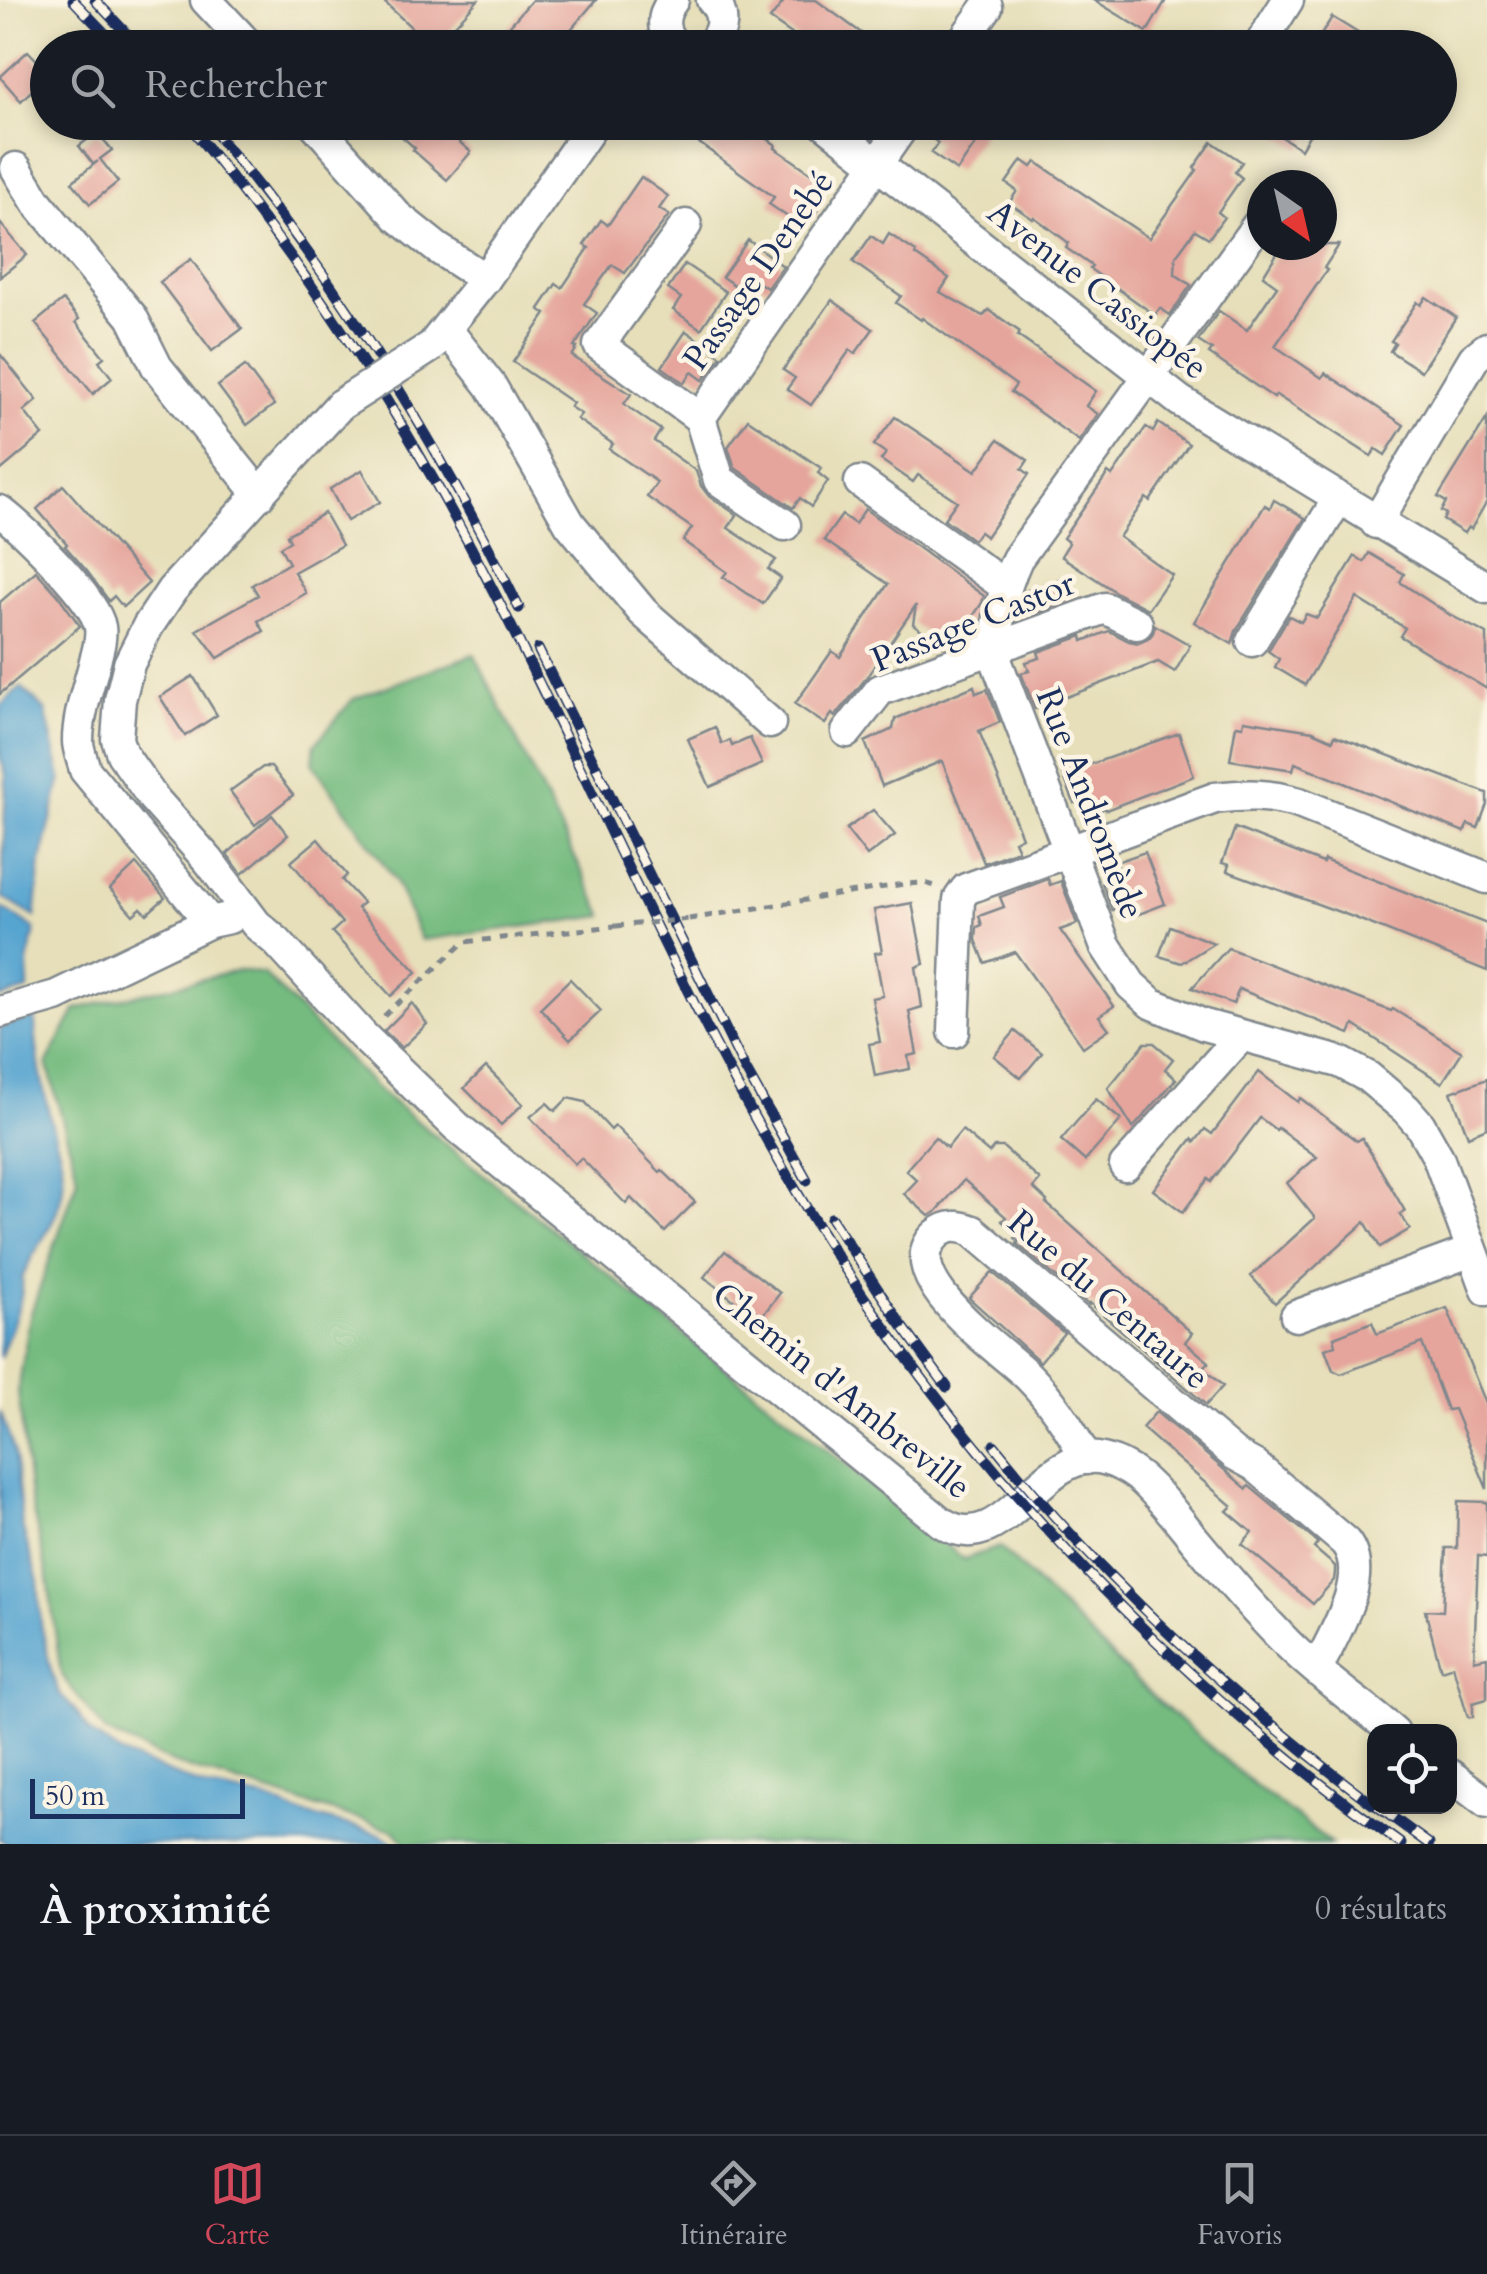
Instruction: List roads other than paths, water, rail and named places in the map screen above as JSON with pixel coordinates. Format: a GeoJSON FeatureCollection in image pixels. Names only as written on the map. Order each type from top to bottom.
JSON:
{"type":"FeatureCollection","features":[{"type":"Feature","properties":{"kind":"street"},"geometry":{"type":"LineString","coordinates":[[206,0],[234,30]]}},
{"type":"Feature","properties":{"kind":"street"},"geometry":{"type":"LineString","coordinates":[[664,30],[664,16],[673,0]]}},
{"type":"Feature","properties":{"kind":"street"},"geometry":{"type":"LineString","coordinates":[[712,0],[722,20],[721,30]]}},
{"type":"Feature","properties":{"kind":"street"},"geometry":{"type":"LineString","coordinates":[[1270,30],[1288,0]]}},
{"type":"Feature","properties":{"kind":"street"},"geometry":{"type":"LineString","coordinates":[[970,30],[986,7]]}},
{"type":"Feature","properties":{"kind":"street"},"geometry":{"type":"LineString","coordinates":[[328,140],[396,216],[485,279]]}},
{"type":"Feature","properties":{"kind":"street"},"geometry":{"type":"LineString","coordinates":[[582,140],[439,338],[491,386],[570,524],[643,612],[770,723]]}},
{"type":"Feature","properties":{"kind":"street","name":"Avenue Cassiopée"},"geometry":{"type":"LineString","coordinates":[[846,140],[1180,401],[1487,588]]}},
{"type":"Feature","properties":{"kind":"street","name":"Passage Denebé"},"geometry":{"type":"LineString","coordinates":[[700,418],[893,140]]}},
{"type":"Feature","properties":{"kind":"street"},"geometry":{"type":"LineString","coordinates":[[16,168],[36,201],[132,318],[157,367],[260,495]]}},
{"type":"Feature","properties":{"kind":"street","name":"Passage Denebé"},"geometry":{"type":"LineString","coordinates":[[686,225],[599,346],[700,418],[719,480],[784,524]]}},
{"type":"Feature","properties":{"kind":"street","name":"Rue Andromède"},"geometry":{"type":"LineString","coordinates":[[1247,240],[1017,559],[998,612],[996,660],[1106,945],[1131,986],[1150,1003],[1204,1025],[1340,1062],[1368,1077],[1406,1109],[1431,1141],[1487,1290]]}},
{"type":"Feature","properties":{"kind":"street","name":"Chemin d'Ambreville"},"geometry":{"type":"LineString","coordinates":[[439,338],[340,406],[172,590],[129,664],[120,700],[116,739],[130,769],[209,861],[256,924],[456,1126],[946,1525],[970,1532],[989,1528],[1072,1460],[1086,1459]]}},
{"type":"Feature","properties":{"kind":"street"},"geometry":{"type":"LineString","coordinates":[[1376,522],[1474,358],[1487,348]]}},
{"type":"Feature","properties":{"kind":"street"},"geometry":{"type":"LineString","coordinates":[[860,482],[1005,586]]}},
{"type":"Feature","properties":{"kind":"street"},"geometry":{"type":"LineString","coordinates":[[1252,641],[1338,499]]}},
{"type":"Feature","properties":{"kind":"street"},"geometry":{"type":"LineString","coordinates":[[0,511],[23,530],[86,600],[100,628],[80,721],[78,744],[85,770],[210,922]]}},
{"type":"Feature","properties":{"kind":"street","name":"Passage Castor"},"geometry":{"type":"LineString","coordinates":[[847,732],[880,690],[1105,608],[1137,624]]}},
{"type":"Feature","properties":{"kind":"street"},"geometry":{"type":"LineString","coordinates":[[954,1032],[962,893],[972,885],[1215,798],[1250,794],[1299,803],[1487,878]]}},
{"type":"Feature","properties":{"kind":"street"},"geometry":{"type":"LineString","coordinates":[[0,1012],[56,996],[210,922],[234,917],[256,924]]}},
{"type":"Feature","properties":{"kind":"street"},"geometry":{"type":"LineString","coordinates":[[1126,1166],[1241,1036]]}},
{"type":"Feature","properties":{"kind":"street","name":"Rue du Centaure"},"geometry":{"type":"LineString","coordinates":[[1086,1459],[1038,1388],[952,1310],[933,1282],[928,1270],[928,1247],[948,1227],[959,1226],[973,1232],[1234,1454],[1254,1465],[1344,1542],[1356,1567],[1354,1584],[1317,1668]]}},
{"type":"Feature","properties":{"kind":"street"},"geometry":{"type":"LineString","coordinates":[[1296,1316],[1472,1251]]}},
{"type":"Feature","properties":{"kind":"street"},"geometry":{"type":"LineString","coordinates":[[1086,1459],[1098,1458],[1124,1466],[1140,1478],[1290,1646],[1384,1724]]}},
{"type":"Feature","properties":{"kind":"street"},"geometry":{"type":"LineString","coordinates":[[1457,1780],[1487,1802]]}},
{"type":"Feature","properties":{"kind":"water"},"geometry":{"type":"Polygon","coordinates":[[[21,687],[45,710],[61,778],[41,861],[35,917],[2,897],[6,775],[0,757],[0,706],[21,687]]]}},
{"type":"Feature","properties":{"kind":"water"},"geometry":{"type":"Polygon","coordinates":[[[2,908],[34,928],[34,936],[28,960],[28,990],[0,998],[2,908]]]}},
{"type":"Feature","properties":{"kind":"water"},"geometry":{"type":"Polygon","coordinates":[[[35,1016],[40,1067],[63,1183],[55,1216],[22,1278],[18,1307],[0,1358],[0,1028],[35,1016]]]}},
{"type":"Feature","properties":{"kind":"water"},"geometry":{"type":"Polygon","coordinates":[[[0,1411],[15,1453],[22,1526],[38,1581],[41,1624],[52,1675],[60,1695],[90,1732],[121,1754],[208,1788],[266,1799],[293,1811],[380,1834],[395,1844],[6,1844],[0,1839],[0,1411]]]}},
{"type":"Feature","properties":{"kind":"railway"},"geometry":{"type":"LineString","coordinates":[[73,0],[102,30]]}},
{"type":"Feature","properties":{"kind":"railway"},"geometry":{"type":"LineString","coordinates":[[95,0],[123,30]]}},
{"type":"Feature","properties":{"kind":"railway"},"geometry":{"type":"LineString","coordinates":[[201,140],[315,291],[429,471],[496,596],[731,1075],[829,1244],[896,1343],[968,1438],[1128,1614],[1306,1772],[1401,1844]]}},
{"type":"Feature","properties":{"kind":"railway"},"geometry":{"type":"LineString","coordinates":[[221,140],[296,236],[378,356],[452,480],[519,608]]}},
{"type":"Feature","properties":{"kind":"railway"},"geometry":{"type":"LineString","coordinates":[[538,649],[744,1067],[807,1180]]}},
{"type":"Feature","properties":{"kind":"railway"},"geometry":{"type":"LineString","coordinates":[[831,1218],[947,1387]]}},
{"type":"Feature","properties":{"kind":"railway"},"geometry":{"type":"LineString","coordinates":[[994,1445],[1079,1543],[1173,1637],[1272,1725],[1367,1800]]}},
{"type":"Feature","properties":{"kind":"railway"},"geometry":{"type":"LineString","coordinates":[[1388,1814],[1429,1844]]}}]}
